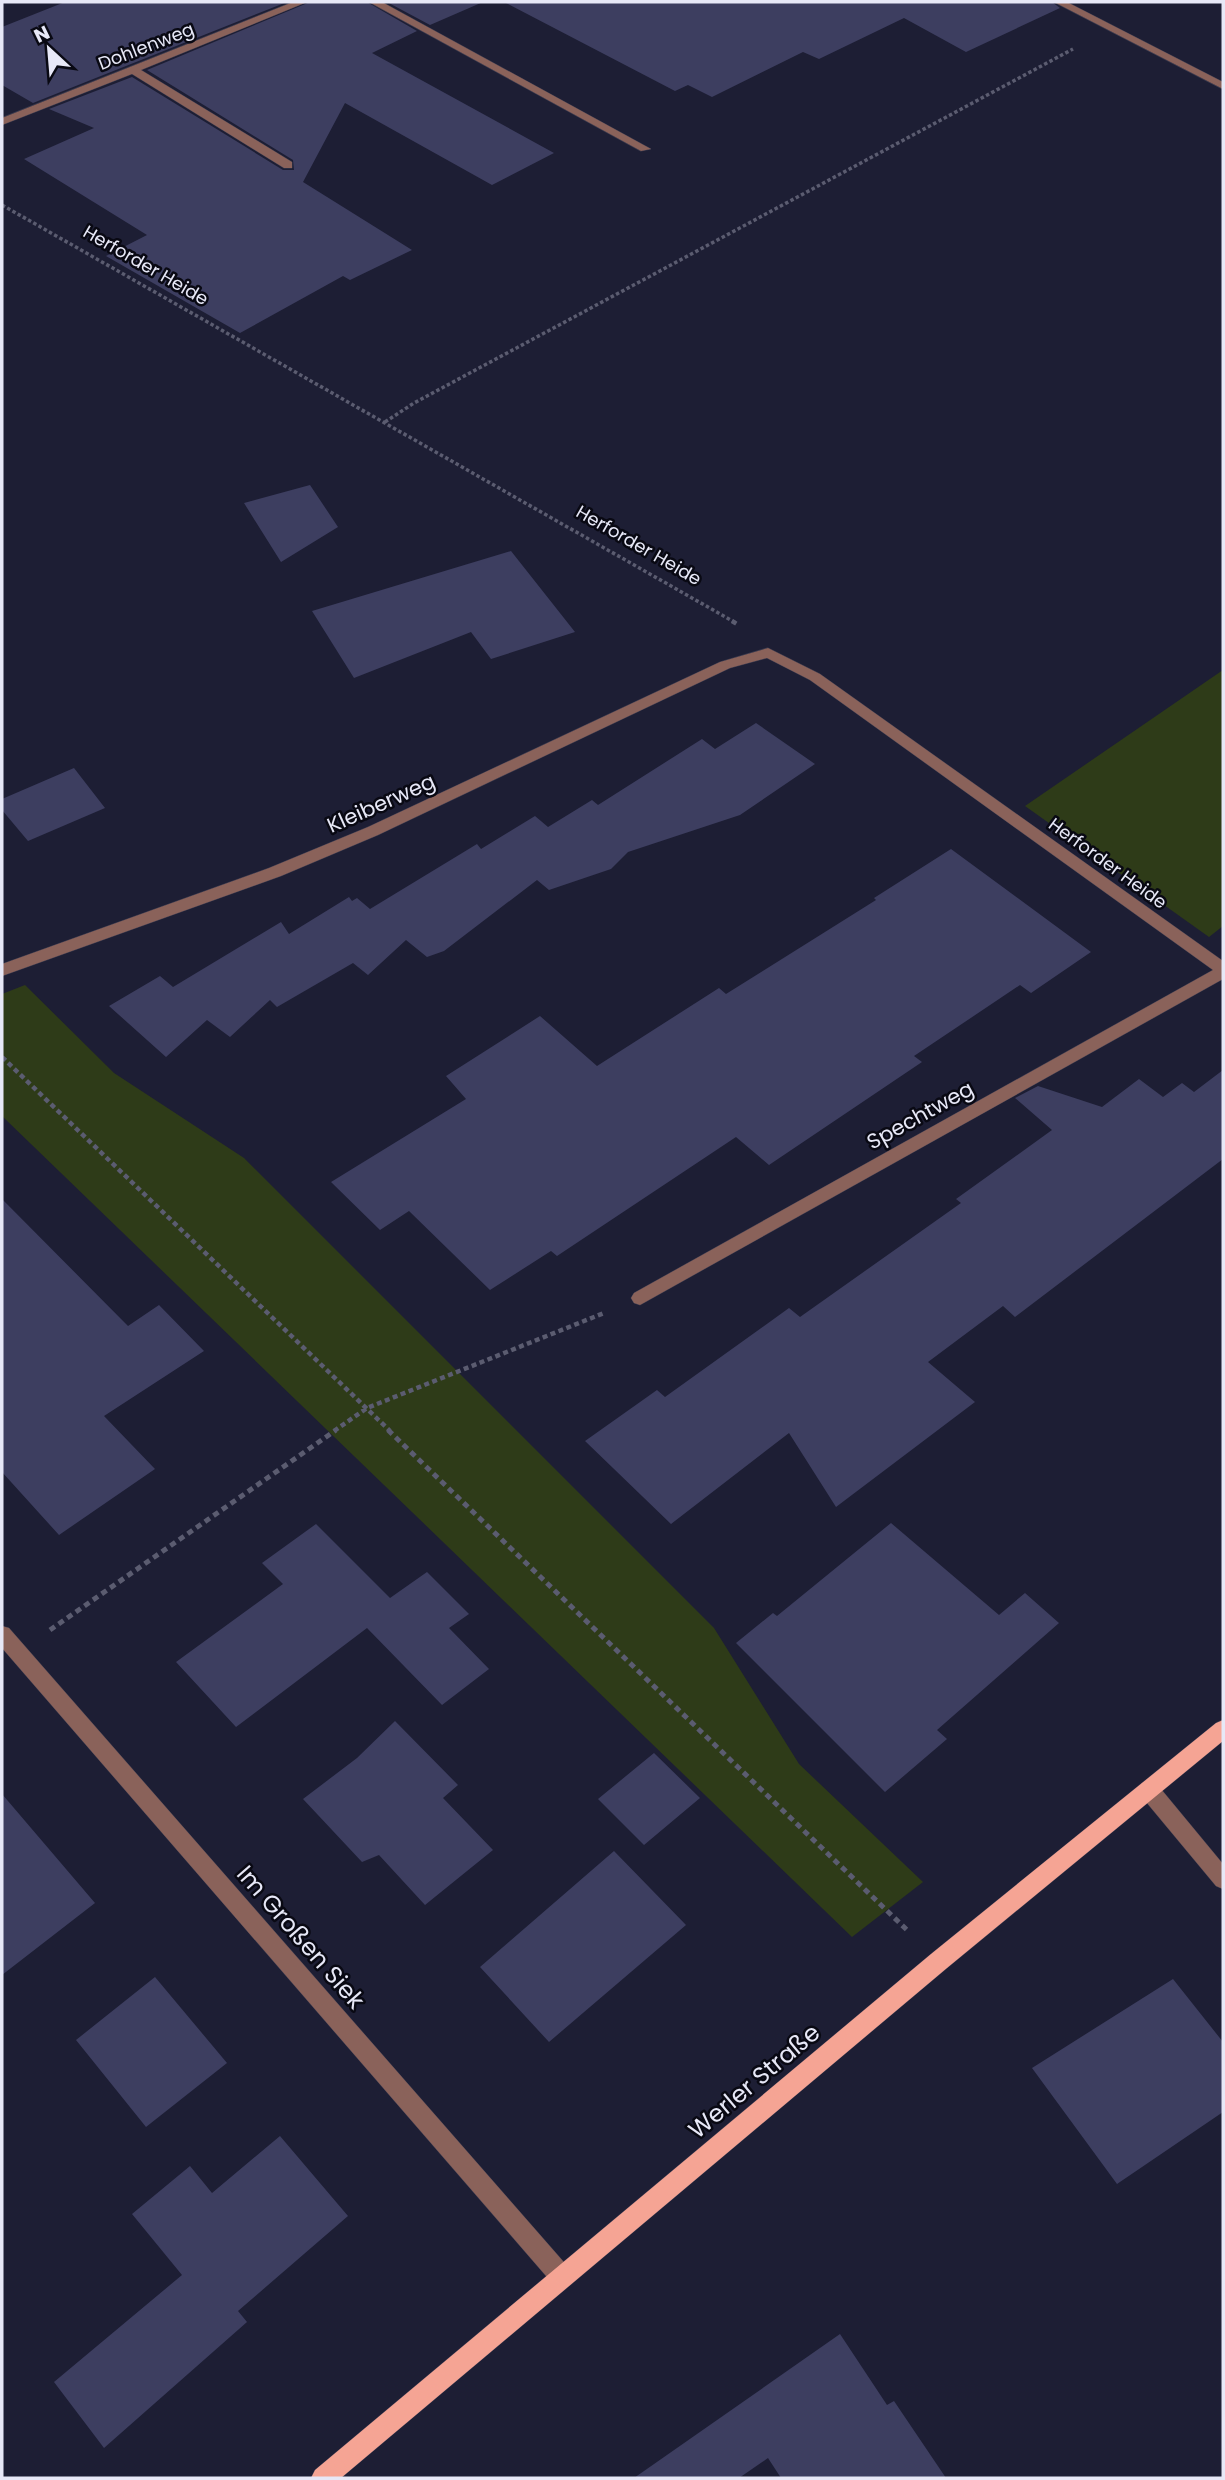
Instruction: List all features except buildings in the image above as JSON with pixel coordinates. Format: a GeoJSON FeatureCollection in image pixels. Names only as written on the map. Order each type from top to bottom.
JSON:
{"type":"FeatureCollection","features":[{"type":"Feature","properties":{"kind":"main road","name":"Werler Straße"},"geometry":{"type":"LineString","coordinates":[[323,2478],[939,1961],[1223,1729]]}},
{"type":"Feature","properties":{"kind":"street","name":"Dohlenweg"},"geometry":{"type":"LineString","coordinates":[[2,122],[302,2]]}},
{"type":"Feature","properties":{"kind":"street"},"geometry":{"type":"LineString","coordinates":[[374,2],[645,149]]}},
{"type":"Feature","properties":{"kind":"street"},"geometry":{"type":"LineString","coordinates":[[1059,2],[1223,86]]}},
{"type":"Feature","properties":{"kind":"street"},"geometry":{"type":"LineString","coordinates":[[133,69],[288,165]]}},
{"type":"Feature","properties":{"kind":"street","name":"Kleiberweg"},"geometry":{"type":"LineString","coordinates":[[2,970],[275,872],[373,831],[725,665],[768,653]]}},
{"type":"Feature","properties":{"kind":"street","name":"Herforder Heide"},"geometry":{"type":"LineString","coordinates":[[768,653],[815,677],[1223,970]]}},
{"type":"Feature","properties":{"kind":"street","name":"Spechtweg"},"geometry":{"type":"LineString","coordinates":[[640,1298],[1223,970]]}},
{"type":"Feature","properties":{"kind":"street","name":"Im Großen Siek"},"geometry":{"type":"LineString","coordinates":[[2,1634],[561,2276]]}},
{"type":"Feature","properties":{"kind":"street"},"geometry":{"type":"LineString","coordinates":[[1149,1790],[1223,1879]]}},
{"type":"Feature","properties":{"kind":"path"},"geometry":{"type":"LineString","coordinates":[[385,422],[414,403],[1112,29]]}},
{"type":"Feature","properties":{"kind":"path","name":"Herforder Heide"},"geometry":{"type":"LineString","coordinates":[[2,205],[746,629],[768,653]]}},
{"type":"Feature","properties":{"kind":"path"},"geometry":{"type":"LineString","coordinates":[[2,1056],[939,1961]]}},
{"type":"Feature","properties":{"kind":"path"},"geometry":{"type":"LineString","coordinates":[[18,1652],[368,1408],[640,1298]]}},
{"type":"Feature","properties":{"kind":"green space"},"geometry":{"type":"Polygon","coordinates":[[[1223,670],[1223,926],[1209,937],[1025,806],[1223,670]]]}},
{"type":"Feature","properties":{"kind":"green space"},"geometry":{"type":"Polygon","coordinates":[[[25,985],[114,1073],[244,1158],[714,1628],[799,1764],[923,1882],[852,1937],[2,1116],[2,994],[25,985]]]}}]}
